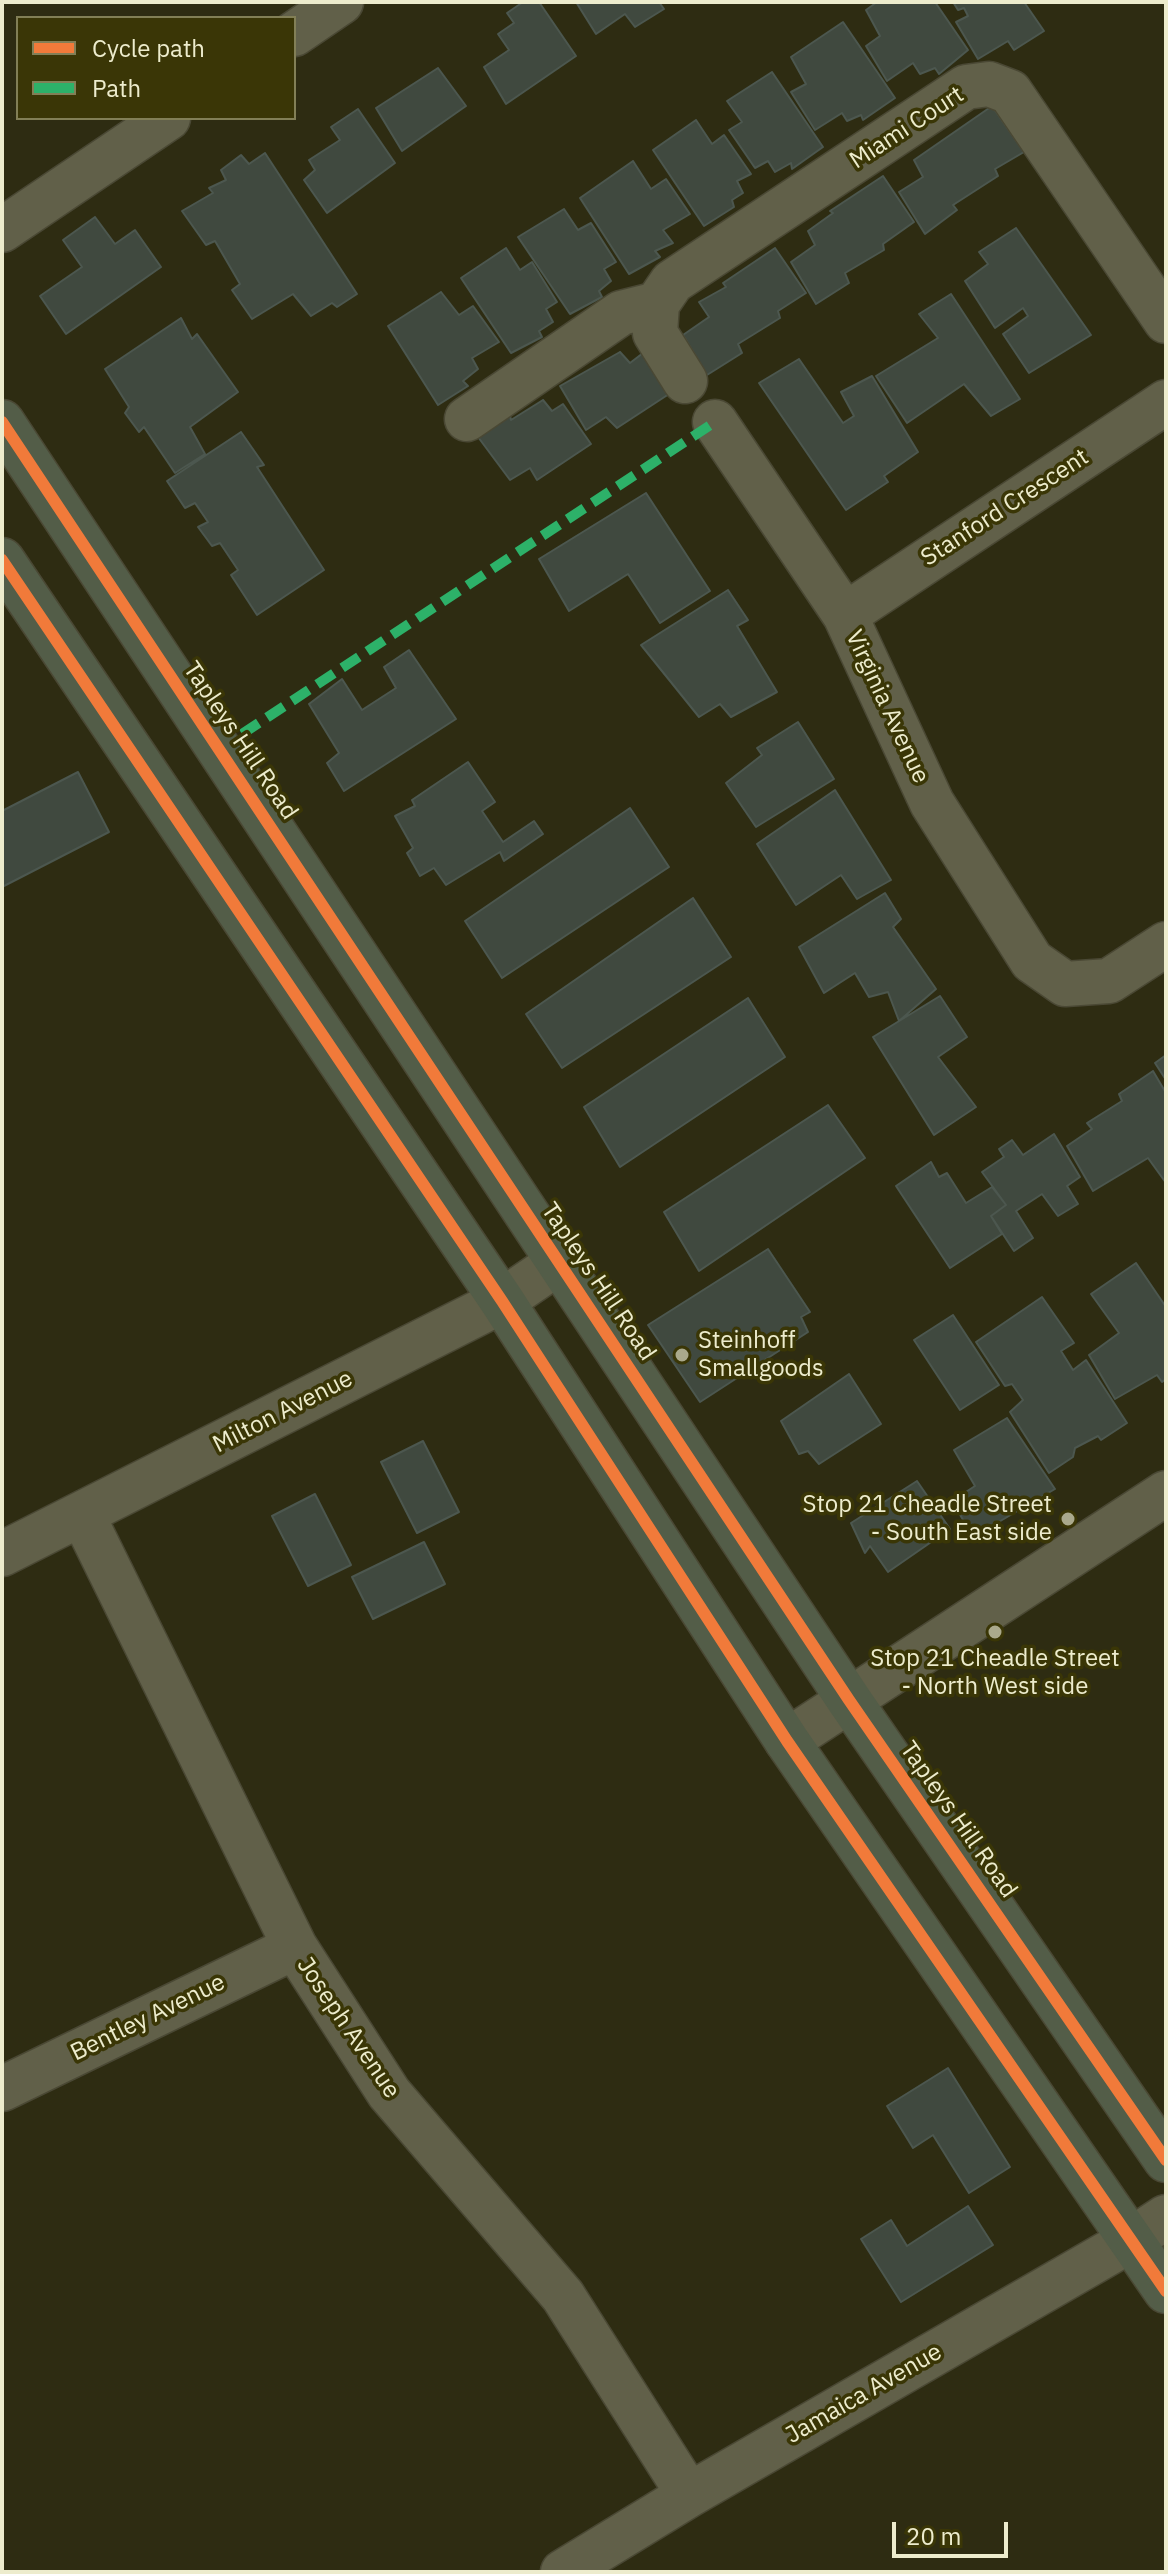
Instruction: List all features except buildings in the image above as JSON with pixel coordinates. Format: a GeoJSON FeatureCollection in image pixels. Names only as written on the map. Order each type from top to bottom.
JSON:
{"type":"FeatureCollection","features":[{"type":"Feature","properties":{"kind":"main road","name":"Tapleys Hill Road"},"geometry":{"type":"LineString","coordinates":[[2,422],[849,1700],[1166,2160]]}},
{"type":"Feature","properties":{"kind":"main road"},"geometry":{"type":"LineString","coordinates":[[2,560],[502,1301],[787,1741],[1149,2229],[1166,2291]]}},
{"type":"Feature","properties":{"kind":"street"},"geometry":{"type":"LineString","coordinates":[[296,33],[341,2]]}},
{"type":"Feature","properties":{"kind":"street","name":"Miami Court"},"geometry":{"type":"LineString","coordinates":[[657,304],[672,282],[966,87],[989,84],[1010,92],[1166,321]]}},
{"type":"Feature","properties":{"kind":"street"},"geometry":{"type":"LineString","coordinates":[[2,230],[165,120]]}},
{"type":"Feature","properties":{"kind":"street"},"geometry":{"type":"LineString","coordinates":[[467,419],[621,313],[657,304],[655,333],[685,381]]}},
{"type":"Feature","properties":{"kind":"street","name":"Stanford Crescent"},"geometry":{"type":"LineString","coordinates":[[845,615],[1166,402]]}},
{"type":"Feature","properties":{"kind":"street","name":"Virginia Avenue"},"geometry":{"type":"LineString","coordinates":[[715,422],[845,615],[932,803],[1032,961],[1065,984],[1109,981],[1166,944]]}},
{"type":"Feature","properties":{"kind":"street","name":"Milton Avenue"},"geometry":{"type":"LineString","coordinates":[[2,1554],[502,1301],[559,1262]]}},
{"type":"Feature","properties":{"kind":"street"},"geometry":{"type":"LineString","coordinates":[[787,1741],[1166,1493]]}},
{"type":"Feature","properties":{"kind":"street","name":"Joseph Avenue"},"geometry":{"type":"LineString","coordinates":[[82,1514],[295,1947],[389,2093],[563,2296],[689,2495]]}},
{"type":"Feature","properties":{"kind":"street","name":"Bentley Avenue"},"geometry":{"type":"LineString","coordinates":[[2,2089],[295,1947]]}},
{"type":"Feature","properties":{"kind":"street","name":"Jamaica Avenue"},"geometry":{"type":"LineString","coordinates":[[563,2572],[689,2495],[1149,2229]]}},
{"type":"Feature","properties":{"kind":"marked path"},"geometry":{"type":"LineString","coordinates":[[242,734],[715,422]]}},
{"type":"Feature","properties":{"kind":"cycle path"},"geometry":{"type":"LineString","coordinates":[[2,422],[849,1700],[1166,2160]]}},
{"type":"Feature","properties":{"kind":"cycle path"},"geometry":{"type":"LineString","coordinates":[[2,560],[502,1301],[787,1741],[1166,2291]]}},
{"type":"Feature","properties":{"kind":"place","name":"Steinhoff Smallgoods"},"geometry":{"type":"Point","coordinates":[682,1355]}},
{"type":"Feature","properties":{"kind":"place","name":"Stop 21 Cheadle Street - South East side"},"geometry":{"type":"Point","coordinates":[1068,1519]}},
{"type":"Feature","properties":{"kind":"place","name":"Stop 21 Cheadle Street - North West side"},"geometry":{"type":"Point","coordinates":[995,1632]}}]}
